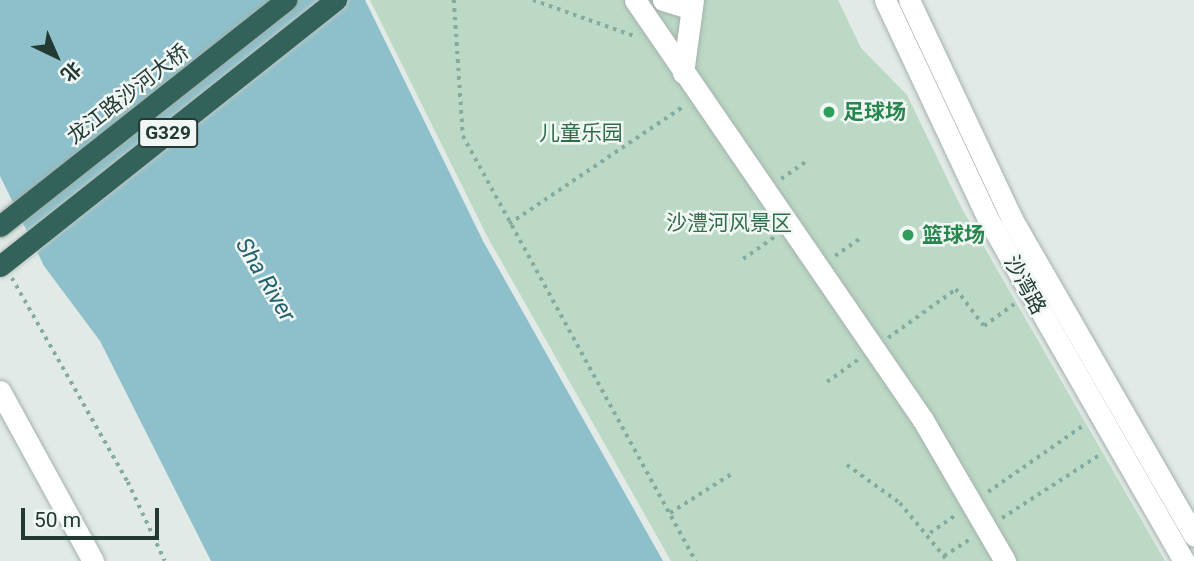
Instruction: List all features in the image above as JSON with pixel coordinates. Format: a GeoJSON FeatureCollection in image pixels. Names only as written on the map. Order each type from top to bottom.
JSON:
{"type":"FeatureCollection","features":[{"type":"Feature","properties":{"kind":"highway","name":"龙江路沙河大桥"},"geometry":{"type":"LineString","coordinates":[[0,226],[286,0]]}},
{"type":"Feature","properties":{"kind":"highway","name":"G329"},"geometry":{"type":"LineString","coordinates":[[3,266],[336,0]]}},
{"type":"Feature","properties":{"kind":"street"},"geometry":{"type":"LineString","coordinates":[[635,0],[682,73],[819,267],[972,503],[1005,561]]}},
{"type":"Feature","properties":{"kind":"street"},"geometry":{"type":"LineString","coordinates":[[663,0],[691,4],[682,73]]}},
{"type":"Feature","properties":{"kind":"street","name":"沙湾路"},"geometry":{"type":"LineString","coordinates":[[884,0],[1030,293],[1184,561]]}},
{"type":"Feature","properties":{"kind":"street","name":"沙湾路"},"geometry":{"type":"LineString","coordinates":[[909,0],[1012,219],[1194,536]]}},
{"type":"Feature","properties":{"kind":"street"},"geometry":{"type":"LineString","coordinates":[[0,391],[93,561]]}},
{"type":"Feature","properties":{"kind":"path"},"geometry":{"type":"LineString","coordinates":[[454,0],[463,136],[696,561]]}},
{"type":"Feature","properties":{"kind":"path"},"geometry":{"type":"LineString","coordinates":[[533,0],[666,47]]}},
{"type":"Feature","properties":{"kind":"path"},"geometry":{"type":"LineString","coordinates":[[509,224],[699,96]]}},
{"type":"Feature","properties":{"kind":"path"},"geometry":{"type":"LineString","coordinates":[[765,191],[808,160]]}},
{"type":"Feature","properties":{"kind":"path"},"geometry":{"type":"LineString","coordinates":[[743,259],[790,226]]}},
{"type":"Feature","properties":{"kind":"path"},"geometry":{"type":"LineString","coordinates":[[819,267],[861,239]]}},
{"type":"Feature","properties":{"kind":"path"},"geometry":{"type":"LineString","coordinates":[[3,266],[128,482],[165,561]]}},
{"type":"Feature","properties":{"kind":"path"},"geometry":{"type":"LineString","coordinates":[[917,318],[956,289],[984,326],[1030,293]]}},
{"type":"Feature","properties":{"kind":"path"},"geometry":{"type":"LineString","coordinates":[[930,534],[1098,415]]}},
{"type":"Feature","properties":{"kind":"path"},"geometry":{"type":"LineString","coordinates":[[944,556],[1116,444]]}},
{"type":"Feature","properties":{"kind":"path"},"geometry":{"type":"LineString","coordinates":[[847,465],[874,480],[930,534],[948,561]]}},
{"type":"Feature","properties":{"kind":"path"},"geometry":{"type":"LineString","coordinates":[[670,513],[733,473]]}},
{"type":"Feature","properties":{"kind":"green space","name":"沙澧河风景区"},"geometry":{"type":"Polygon","coordinates":[[[370,0],[838,0],[861,48],[907,95],[960,205],[1165,561],[671,561],[487,236],[370,0]]]}},
{"type":"Feature","properties":{"kind":"water","name":"Sha River"},"geometry":{"type":"Polygon","coordinates":[[[0,0],[365,0],[483,241],[663,561],[211,561],[100,341],[44,266],[0,176],[0,0]]]}},
{"type":"Feature","properties":{"kind":"place","name":"足球场"},"geometry":{"type":"Point","coordinates":[829,112]}},
{"type":"Feature","properties":{"kind":"place","name":"篮球场"},"geometry":{"type":"Point","coordinates":[908,235]}},
{"type":"Feature","properties":{"kind":"park label","name":"儿童乐园"},"geometry":{"type":"Point","coordinates":[581,133]}}]}
